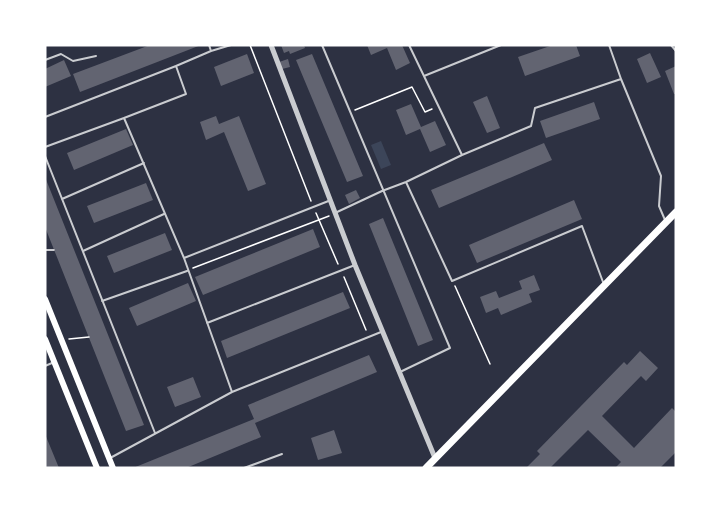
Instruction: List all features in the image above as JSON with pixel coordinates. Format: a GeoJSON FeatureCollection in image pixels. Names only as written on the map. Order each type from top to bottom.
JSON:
{"type":"FeatureCollection","features":[{"type":"Feature","properties":{"kind":"highway"},"geometry":{"type":"LineString","coordinates":[[426,468],[676,212]]}},
{"type":"Feature","properties":{"kind":"main road"},"geometry":{"type":"LineString","coordinates":[[45,299],[113,468]]}},
{"type":"Feature","properties":{"kind":"main road"},"geometry":{"type":"LineString","coordinates":[[45,339],[97,468]]}},
{"type":"Feature","properties":{"kind":"street"},"geometry":{"type":"LineString","coordinates":[[271,45],[355,265],[435,458]]}},
{"type":"Feature","properties":{"kind":"lane"},"geometry":{"type":"LineString","coordinates":[[209,45],[212,51]]}},
{"type":"Feature","properties":{"kind":"lane"},"geometry":{"type":"LineString","coordinates":[[45,117],[231,45]]}},
{"type":"Feature","properties":{"kind":"lane"},"geometry":{"type":"LineString","coordinates":[[322,45],[450,348],[399,372]]}},
{"type":"Feature","properties":{"kind":"lane"},"geometry":{"type":"LineString","coordinates":[[410,45],[462,155]]}},
{"type":"Feature","properties":{"kind":"lane"},"geometry":{"type":"LineString","coordinates":[[424,76],[501,45]]}},
{"type":"Feature","properties":{"kind":"lane"},"geometry":{"type":"LineString","coordinates":[[609,45],[661,176],[659,206],[666,222]]}},
{"type":"Feature","properties":{"kind":"lane"},"geometry":{"type":"LineString","coordinates":[[672,45],[676,51]]}},
{"type":"Feature","properties":{"kind":"lane"},"geometry":{"type":"LineString","coordinates":[[45,60],[61,54],[73,61],[96,56]]}},
{"type":"Feature","properties":{"kind":"lane"},"geometry":{"type":"LineString","coordinates":[[45,147],[186,94],[176,66]]}},
{"type":"Feature","properties":{"kind":"lane"},"geometry":{"type":"LineString","coordinates":[[335,213],[531,126],[535,108],[621,79]]}},
{"type":"Feature","properties":{"kind":"lane"},"geometry":{"type":"LineString","coordinates":[[124,118],[183,258],[232,392]]}},
{"type":"Feature","properties":{"kind":"lane"},"geometry":{"type":"LineString","coordinates":[[45,156],[155,433]]}},
{"type":"Feature","properties":{"kind":"lane"},"geometry":{"type":"LineString","coordinates":[[62,199],[144,163]]}},
{"type":"Feature","properties":{"kind":"lane"},"geometry":{"type":"LineString","coordinates":[[406,182],[452,280],[582,226],[604,285]]}},
{"type":"Feature","properties":{"kind":"lane"},"geometry":{"type":"LineString","coordinates":[[183,258],[331,200]]}},
{"type":"Feature","properties":{"kind":"lane"},"geometry":{"type":"LineString","coordinates":[[83,251],[164,214]]}},
{"type":"Feature","properties":{"kind":"lane"},"geometry":{"type":"LineString","coordinates":[[207,322],[355,265]]}},
{"type":"Feature","properties":{"kind":"lane"},"geometry":{"type":"LineString","coordinates":[[102,301],[187,270]]}},
{"type":"Feature","properties":{"kind":"lane"},"geometry":{"type":"LineString","coordinates":[[109,459],[232,392],[382,331]]}},
{"type":"Feature","properties":{"kind":"lane"},"geometry":{"type":"LineString","coordinates":[[45,366],[54,362]]}},
{"type":"Feature","properties":{"kind":"lane"},"geometry":{"type":"LineString","coordinates":[[244,468],[282,454]]}},
{"type":"Feature","properties":{"kind":"path"},"geometry":{"type":"LineString","coordinates":[[250,45],[314,208],[369,336]]}},
{"type":"Feature","properties":{"kind":"path"},"geometry":{"type":"LineString","coordinates":[[350,112],[412,87],[425,112],[438,106]]}},
{"type":"Feature","properties":{"kind":"path"},"geometry":{"type":"LineString","coordinates":[[187,270],[335,213]]}},
{"type":"Feature","properties":{"kind":"path"},"geometry":{"type":"LineString","coordinates":[[45,250],[54,250]]}},
{"type":"Feature","properties":{"kind":"path"},"geometry":{"type":"LineString","coordinates":[[452,280],[490,364]]}},
{"type":"Feature","properties":{"kind":"path"},"geometry":{"type":"LineString","coordinates":[[69,339],[89,337]]}},
{"type":"Feature","properties":{"kind":"shaded area"},"geometry":{"type":"Polygon","coordinates":[[[381,141],[391,165],[381,169],[371,145],[381,141]]]}},
{"type":"Feature","properties":{"kind":"building"},"geometry":{"type":"Polygon","coordinates":[[[150,45],[201,45],[80,92],[73,74],[150,45]]]}},
{"type":"Feature","properties":{"kind":"building"},"geometry":{"type":"Polygon","coordinates":[[[281,45],[304,45],[305,48],[290,54],[289,51],[284,53],[281,45]]]}},
{"type":"Feature","properties":{"kind":"building"},"geometry":{"type":"Polygon","coordinates":[[[367,45],[402,45],[410,63],[396,70],[387,48],[371,55],[367,45]]]}},
{"type":"Feature","properties":{"kind":"building"},"geometry":{"type":"Polygon","coordinates":[[[553,45],[576,45],[580,56],[525,76],[518,57],[553,45]]]}},
{"type":"Feature","properties":{"kind":"building"},"geometry":{"type":"Polygon","coordinates":[[[650,53],[661,77],[647,83],[637,59],[650,53]]]}},
{"type":"Feature","properties":{"kind":"building"},"geometry":{"type":"Polygon","coordinates":[[[247,54],[254,73],[221,86],[214,67],[247,54]]]}},
{"type":"Feature","properties":{"kind":"building"},"geometry":{"type":"Polygon","coordinates":[[[312,54],[363,176],[347,182],[296,60],[312,54]]]}},
{"type":"Feature","properties":{"kind":"building"},"geometry":{"type":"Polygon","coordinates":[[[288,59],[290,67],[282,69],[279,62],[288,59]]]}},
{"type":"Feature","properties":{"kind":"building"},"geometry":{"type":"Polygon","coordinates":[[[64,60],[71,76],[45,87],[45,69],[64,60]]]}},
{"type":"Feature","properties":{"kind":"building"},"geometry":{"type":"Polygon","coordinates":[[[676,66],[676,94],[674,94],[665,71],[676,66]]]}},
{"type":"Feature","properties":{"kind":"building"},"geometry":{"type":"Polygon","coordinates":[[[487,96],[500,128],[487,133],[473,102],[487,96]]]}},
{"type":"Feature","properties":{"kind":"building"},"geometry":{"type":"Polygon","coordinates":[[[594,102],[600,119],[546,138],[540,121],[594,102]]]}},
{"type":"Feature","properties":{"kind":"building"},"geometry":{"type":"Polygon","coordinates":[[[411,104],[421,127],[435,121],[446,145],[430,152],[420,129],[406,135],[396,110],[411,104]]]}},
{"type":"Feature","properties":{"kind":"building"},"geometry":{"type":"Polygon","coordinates":[[[216,116],[219,124],[239,116],[266,184],[248,191],[224,132],[206,140],[200,122],[216,116]]]}},
{"type":"Feature","properties":{"kind":"building"},"geometry":{"type":"Polygon","coordinates":[[[126,129],[133,145],[74,170],[67,153],[126,129]]]}},
{"type":"Feature","properties":{"kind":"building"},"geometry":{"type":"Polygon","coordinates":[[[544,143],[552,160],[439,208],[431,190],[544,143]]]}},
{"type":"Feature","properties":{"kind":"building"},"geometry":{"type":"Polygon","coordinates":[[[45,177],[144,425],[126,431],[45,227],[45,177]]]}},
{"type":"Feature","properties":{"kind":"building"},"geometry":{"type":"Polygon","coordinates":[[[146,183],[153,200],[94,223],[87,206],[146,183]]]}},
{"type":"Feature","properties":{"kind":"building"},"geometry":{"type":"Polygon","coordinates":[[[356,190],[360,198],[349,204],[345,195],[356,190]]]}},
{"type":"Feature","properties":{"kind":"building"},"geometry":{"type":"Polygon","coordinates":[[[574,200],[582,219],[477,263],[469,245],[574,200]]]}},
{"type":"Feature","properties":{"kind":"building"},"geometry":{"type":"Polygon","coordinates":[[[383,218],[433,340],[418,346],[369,224],[383,218]]]}},
{"type":"Feature","properties":{"kind":"building"},"geometry":{"type":"Polygon","coordinates":[[[313,229],[320,247],[203,295],[195,277],[313,229]]]}},
{"type":"Feature","properties":{"kind":"building"},"geometry":{"type":"Polygon","coordinates":[[[165,233],[172,250],[114,273],[107,256],[165,233]]]}},
{"type":"Feature","properties":{"kind":"building"},"geometry":{"type":"Polygon","coordinates":[[[534,275],[540,290],[529,294],[532,302],[501,315],[498,308],[486,313],[480,297],[496,291],[499,298],[522,289],[519,281],[534,275]]]}},
{"type":"Feature","properties":{"kind":"building"},"geometry":{"type":"Polygon","coordinates":[[[188,283],[196,301],[137,326],[129,308],[188,283]]]}},
{"type":"Feature","properties":{"kind":"building"},"geometry":{"type":"Polygon","coordinates":[[[343,292],[350,308],[227,358],[221,341],[343,292]]]}},
{"type":"Feature","properties":{"kind":"building"},"geometry":{"type":"Polygon","coordinates":[[[640,351],[658,368],[646,381],[641,376],[602,416],[634,448],[672,408],[676,412],[676,452],[660,468],[615,468],[621,462],[588,430],[550,468],[526,468],[540,454],[537,451],[624,362],[627,365],[640,351]]]}},
{"type":"Feature","properties":{"kind":"building"},"geometry":{"type":"Polygon","coordinates":[[[369,355],[377,372],[255,423],[261,437],[186,468],[133,468],[254,419],[248,405],[369,355]]]}},
{"type":"Feature","properties":{"kind":"building"},"geometry":{"type":"Polygon","coordinates":[[[193,377],[201,397],[175,407],[167,387],[193,377]]]}},
{"type":"Feature","properties":{"kind":"building"},"geometry":{"type":"Polygon","coordinates":[[[334,430],[342,453],[318,460],[311,438],[334,430]]]}},
{"type":"Feature","properties":{"kind":"building"},"geometry":{"type":"Polygon","coordinates":[[[45,434],[59,468],[45,468],[45,434]]]}}]}
